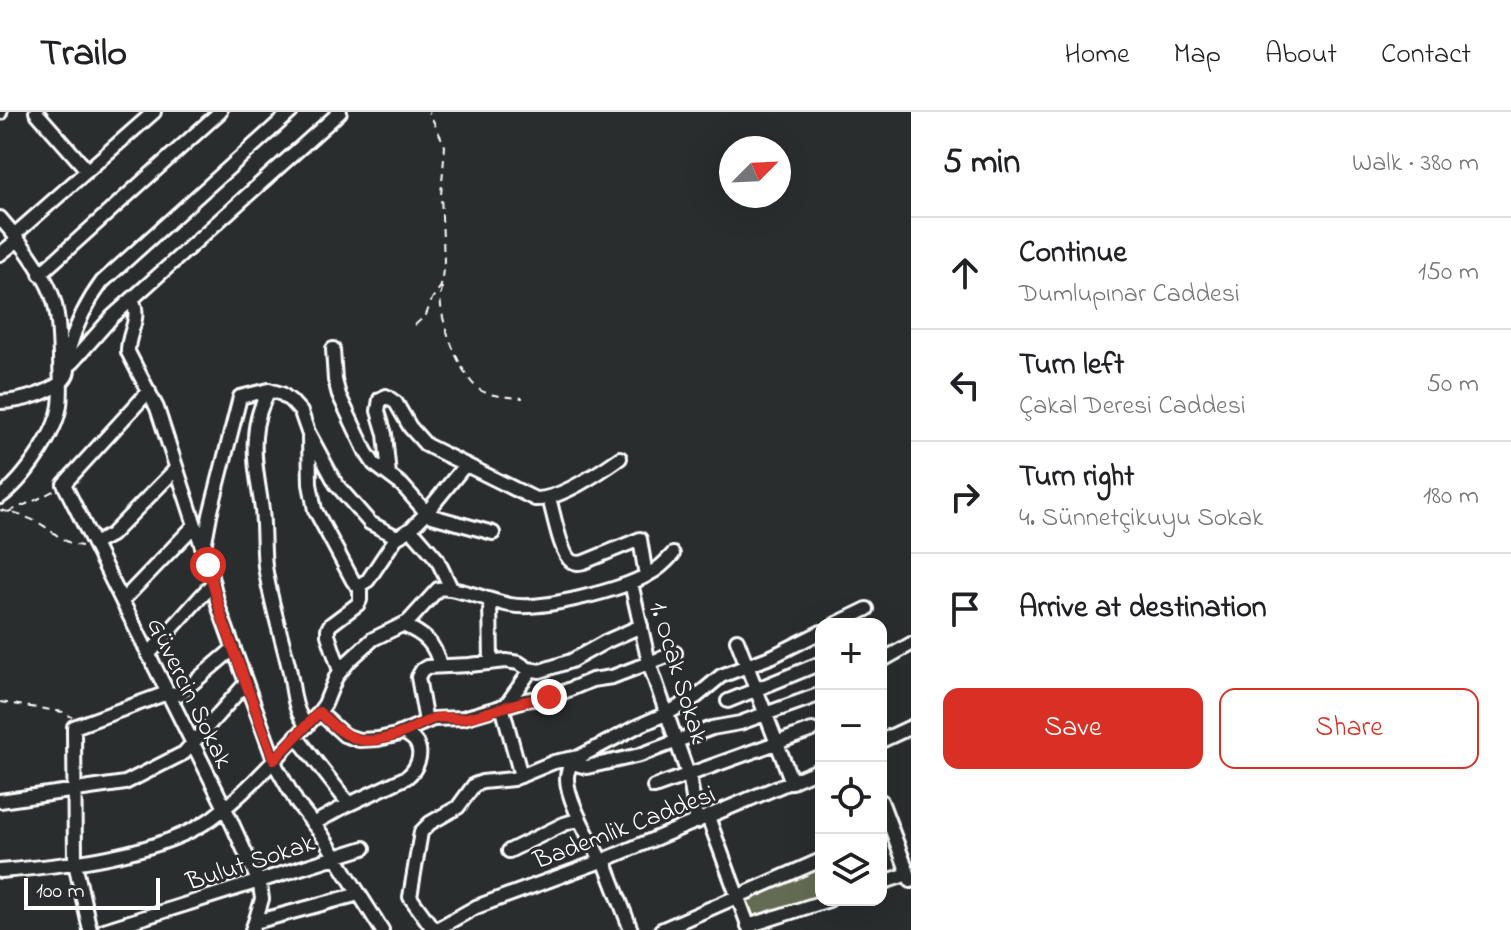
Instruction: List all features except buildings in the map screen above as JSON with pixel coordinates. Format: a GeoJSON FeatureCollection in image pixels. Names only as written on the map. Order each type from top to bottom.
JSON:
{"type":"FeatureCollection","features":[{"type":"Feature","properties":{"kind":"street"},"geometry":{"type":"LineString","coordinates":[[36,112],[87,170]]}},
{"type":"Feature","properties":{"kind":"street"},"geometry":{"type":"LineString","coordinates":[[0,254],[87,170],[154,112]]}},
{"type":"Feature","properties":{"kind":"street"},"geometry":{"type":"LineString","coordinates":[[40,274],[220,112]]}},
{"type":"Feature","properties":{"kind":"street"},"geometry":{"type":"LineString","coordinates":[[0,402],[19,400],[60,383],[66,375],[70,348],[86,307],[102,282],[291,112]]}},
{"type":"Feature","properties":{"kind":"street"},"geometry":{"type":"LineString","coordinates":[[68,367],[112,317],[340,112]]}},
{"type":"Feature","properties":{"kind":"street"},"geometry":{"type":"LineString","coordinates":[[0,218],[50,289],[56,309],[60,383],[59,410],[46,439],[22,477],[0,497]]}},
{"type":"Feature","properties":{"kind":"street"},"geometry":{"type":"LineString","coordinates":[[132,300],[136,308],[128,349],[132,363],[157,408],[219,608],[274,760],[297,803],[382,930]]}},
{"type":"Feature","properties":{"kind":"street"},"geometry":{"type":"LineString","coordinates":[[333,349],[335,380],[343,406],[370,459],[435,517],[493,533]]}},
{"type":"Feature","properties":{"kind":"street"},"geometry":{"type":"LineString","coordinates":[[269,390],[259,412],[255,437],[255,475],[262,512],[263,550],[294,703],[307,726]]}},
{"type":"Feature","properties":{"kind":"street"},"geometry":{"type":"LineString","coordinates":[[203,550],[240,397],[269,390],[282,394],[297,407],[331,477],[350,501],[370,523],[397,537]]}},
{"type":"Feature","properties":{"kind":"street"},"geometry":{"type":"LineString","coordinates":[[64,484],[149,391]]}},
{"type":"Feature","properties":{"kind":"street"},"geometry":{"type":"LineString","coordinates":[[389,475],[385,434],[378,411],[380,399],[386,396],[396,403],[410,427],[426,445],[540,500],[595,476],[620,458]]}},
{"type":"Feature","properties":{"kind":"street"},"geometry":{"type":"LineString","coordinates":[[308,432],[310,484],[315,510],[355,583],[360,586]]}},
{"type":"Feature","properties":{"kind":"street"},"geometry":{"type":"LineString","coordinates":[[360,586],[369,579],[397,537],[411,529],[465,465]]}},
{"type":"Feature","properties":{"kind":"street"},"geometry":{"type":"LineString","coordinates":[[94,544],[115,531],[176,469]]}},
{"type":"Feature","properties":{"kind":"street","name":"Güvercin Sokak"},"geometry":{"type":"LineString","coordinates":[[64,484],[259,882]]}},
{"type":"Feature","properties":{"kind":"street"},"geometry":{"type":"LineString","coordinates":[[549,498],[569,560],[584,562],[640,539],[646,576]]}},
{"type":"Feature","properties":{"kind":"street"},"geometry":{"type":"LineString","coordinates":[[122,601],[195,525]]}},
{"type":"Feature","properties":{"kind":"street"},"geometry":{"type":"LineString","coordinates":[[411,529],[437,559],[451,588]]}},
{"type":"Feature","properties":{"kind":"street"},"geometry":{"type":"LineString","coordinates":[[0,871],[75,863],[118,854],[171,840],[198,827],[225,808],[307,726],[319,712],[340,671],[373,639],[413,617],[434,591],[451,588],[516,606],[536,606],[631,583],[660,567],[673,554]]}},
{"type":"Feature","properties":{"kind":"street"},"geometry":{"type":"LineString","coordinates":[[148,655],[213,583]]}},
{"type":"Feature","properties":{"kind":"street","name":"1. Ocak Sokak"},"geometry":{"type":"LineString","coordinates":[[631,583],[649,663],[702,820],[749,928]]}},
{"type":"Feature","properties":{"kind":"street"},"geometry":{"type":"LineString","coordinates":[[340,671],[328,629],[358,604],[360,586]]}},
{"type":"Feature","properties":{"kind":"street"},"geometry":{"type":"LineString","coordinates":[[490,600],[491,663]]}},
{"type":"Feature","properties":{"kind":"street"},"geometry":{"type":"LineString","coordinates":[[848,618],[867,609]]}},
{"type":"Feature","properties":{"kind":"street"},"geometry":{"type":"LineString","coordinates":[[403,625],[420,633],[431,643],[440,666]]}},
{"type":"Feature","properties":{"kind":"street"},"geometry":{"type":"LineString","coordinates":[[426,722],[418,677],[427,667],[512,661],[531,670],[547,669],[571,661],[641,626]]}},
{"type":"Feature","properties":{"kind":"street"},"geometry":{"type":"LineString","coordinates":[[440,929],[410,897],[421,832],[435,820],[455,810],[478,783],[507,780],[554,762],[574,759],[668,713],[697,696],[717,679],[815,635]]}},
{"type":"Feature","properties":{"kind":"street"},"geometry":{"type":"LineString","coordinates":[[737,640],[792,782]]}},
{"type":"Feature","properties":{"kind":"street"},"geometry":{"type":"LineString","coordinates":[[887,658],[911,644]]}},
{"type":"Feature","properties":{"kind":"street"},"geometry":{"type":"LineString","coordinates":[[90,930],[75,863],[74,727],[167,693],[180,694],[234,648]]}},
{"type":"Feature","properties":{"kind":"street"},"geometry":{"type":"LineString","coordinates":[[319,712],[336,729],[351,738],[369,740],[388,737],[441,717],[463,718],[525,700],[554,696],[675,653]]}},
{"type":"Feature","properties":{"kind":"street"},"geometry":{"type":"LineString","coordinates":[[728,701],[815,665]]}},
{"type":"Feature","properties":{"kind":"street"},"geometry":{"type":"LineString","coordinates":[[504,706],[531,670]]}},
{"type":"Feature","properties":{"kind":"street"},"geometry":{"type":"LineString","coordinates":[[0,801],[125,783],[184,753],[246,683]]}},
{"type":"Feature","properties":{"kind":"street"},"geometry":{"type":"LineString","coordinates":[[574,759],[583,767],[593,767],[640,755],[712,728],[733,726],[815,696]]}},
{"type":"Feature","properties":{"kind":"street"},"geometry":{"type":"LineString","coordinates":[[504,706],[521,776]]}},
{"type":"Feature","properties":{"kind":"street"},"geometry":{"type":"LineString","coordinates":[[887,738],[911,727]]}},
{"type":"Feature","properties":{"kind":"street"},"geometry":{"type":"LineString","coordinates":[[654,787],[812,730]]}},
{"type":"Feature","properties":{"kind":"street"},"geometry":{"type":"LineString","coordinates":[[313,824],[415,771],[418,747],[403,732]]}},
{"type":"Feature","properties":{"kind":"street"},"geometry":{"type":"LineString","coordinates":[[296,736],[349,804]]}},
{"type":"Feature","properties":{"kind":"street"},"geometry":{"type":"LineString","coordinates":[[574,759],[568,769],[567,781],[580,819],[602,860],[631,930]]}},
{"type":"Feature","properties":{"kind":"street","name":"Bademlik Caddesi"},"geometry":{"type":"LineString","coordinates":[[440,929],[485,903],[602,860],[815,772]]}},
{"type":"Feature","properties":{"kind":"street"},"geometry":{"type":"LineString","coordinates":[[509,851],[580,819]]}},
{"type":"Feature","properties":{"kind":"street"},"geometry":{"type":"LineString","coordinates":[[887,833],[910,878],[887,882]]}},
{"type":"Feature","properties":{"kind":"street","name":"Bulut Sokak"},"geometry":{"type":"LineString","coordinates":[[104,930],[364,848]]}},
{"type":"Feature","properties":{"kind":"street"},"geometry":{"type":"LineString","coordinates":[[661,930],[815,863]]}},
{"type":"Feature","properties":{"kind":"street"},"geometry":{"type":"LineString","coordinates":[[254,926],[262,899],[259,882]]}},
{"type":"Feature","properties":{"kind":"street"},"geometry":{"type":"LineString","coordinates":[[254,926],[359,894]]}},
{"type":"Feature","properties":{"kind":"street"},"geometry":{"type":"LineString","coordinates":[[749,928],[815,905]]}},
{"type":"Feature","properties":{"kind":"path"},"geometry":{"type":"LineString","coordinates":[[429,112],[445,146],[441,185],[443,320],[468,377],[476,387],[485,393],[523,398]]}},
{"type":"Feature","properties":{"kind":"path"},"geometry":{"type":"LineString","coordinates":[[415,325],[426,315],[442,282]]}},
{"type":"Feature","properties":{"kind":"path"},"geometry":{"type":"LineString","coordinates":[[7,512],[44,497],[64,484]]}},
{"type":"Feature","properties":{"kind":"path"},"geometry":{"type":"LineString","coordinates":[[0,510],[39,523],[68,543],[80,546],[94,544]]}},
{"type":"Feature","properties":{"kind":"path"},"geometry":{"type":"LineString","coordinates":[[0,702],[70,715],[74,727]]}},
{"type":"Feature","properties":{"kind":"green space"},"geometry":{"type":"Polygon","coordinates":[[[815,869],[815,899],[751,920],[744,900],[815,869]]]}},
{"type":"Feature","properties":{"kind":"route"},"geometry":{"type":"LineString","coordinates":[[208,565],[222,618],[274,760],[319,712],[344,735],[369,740],[396,735],[441,717],[463,718],[525,700],[549,697]]}}]}
